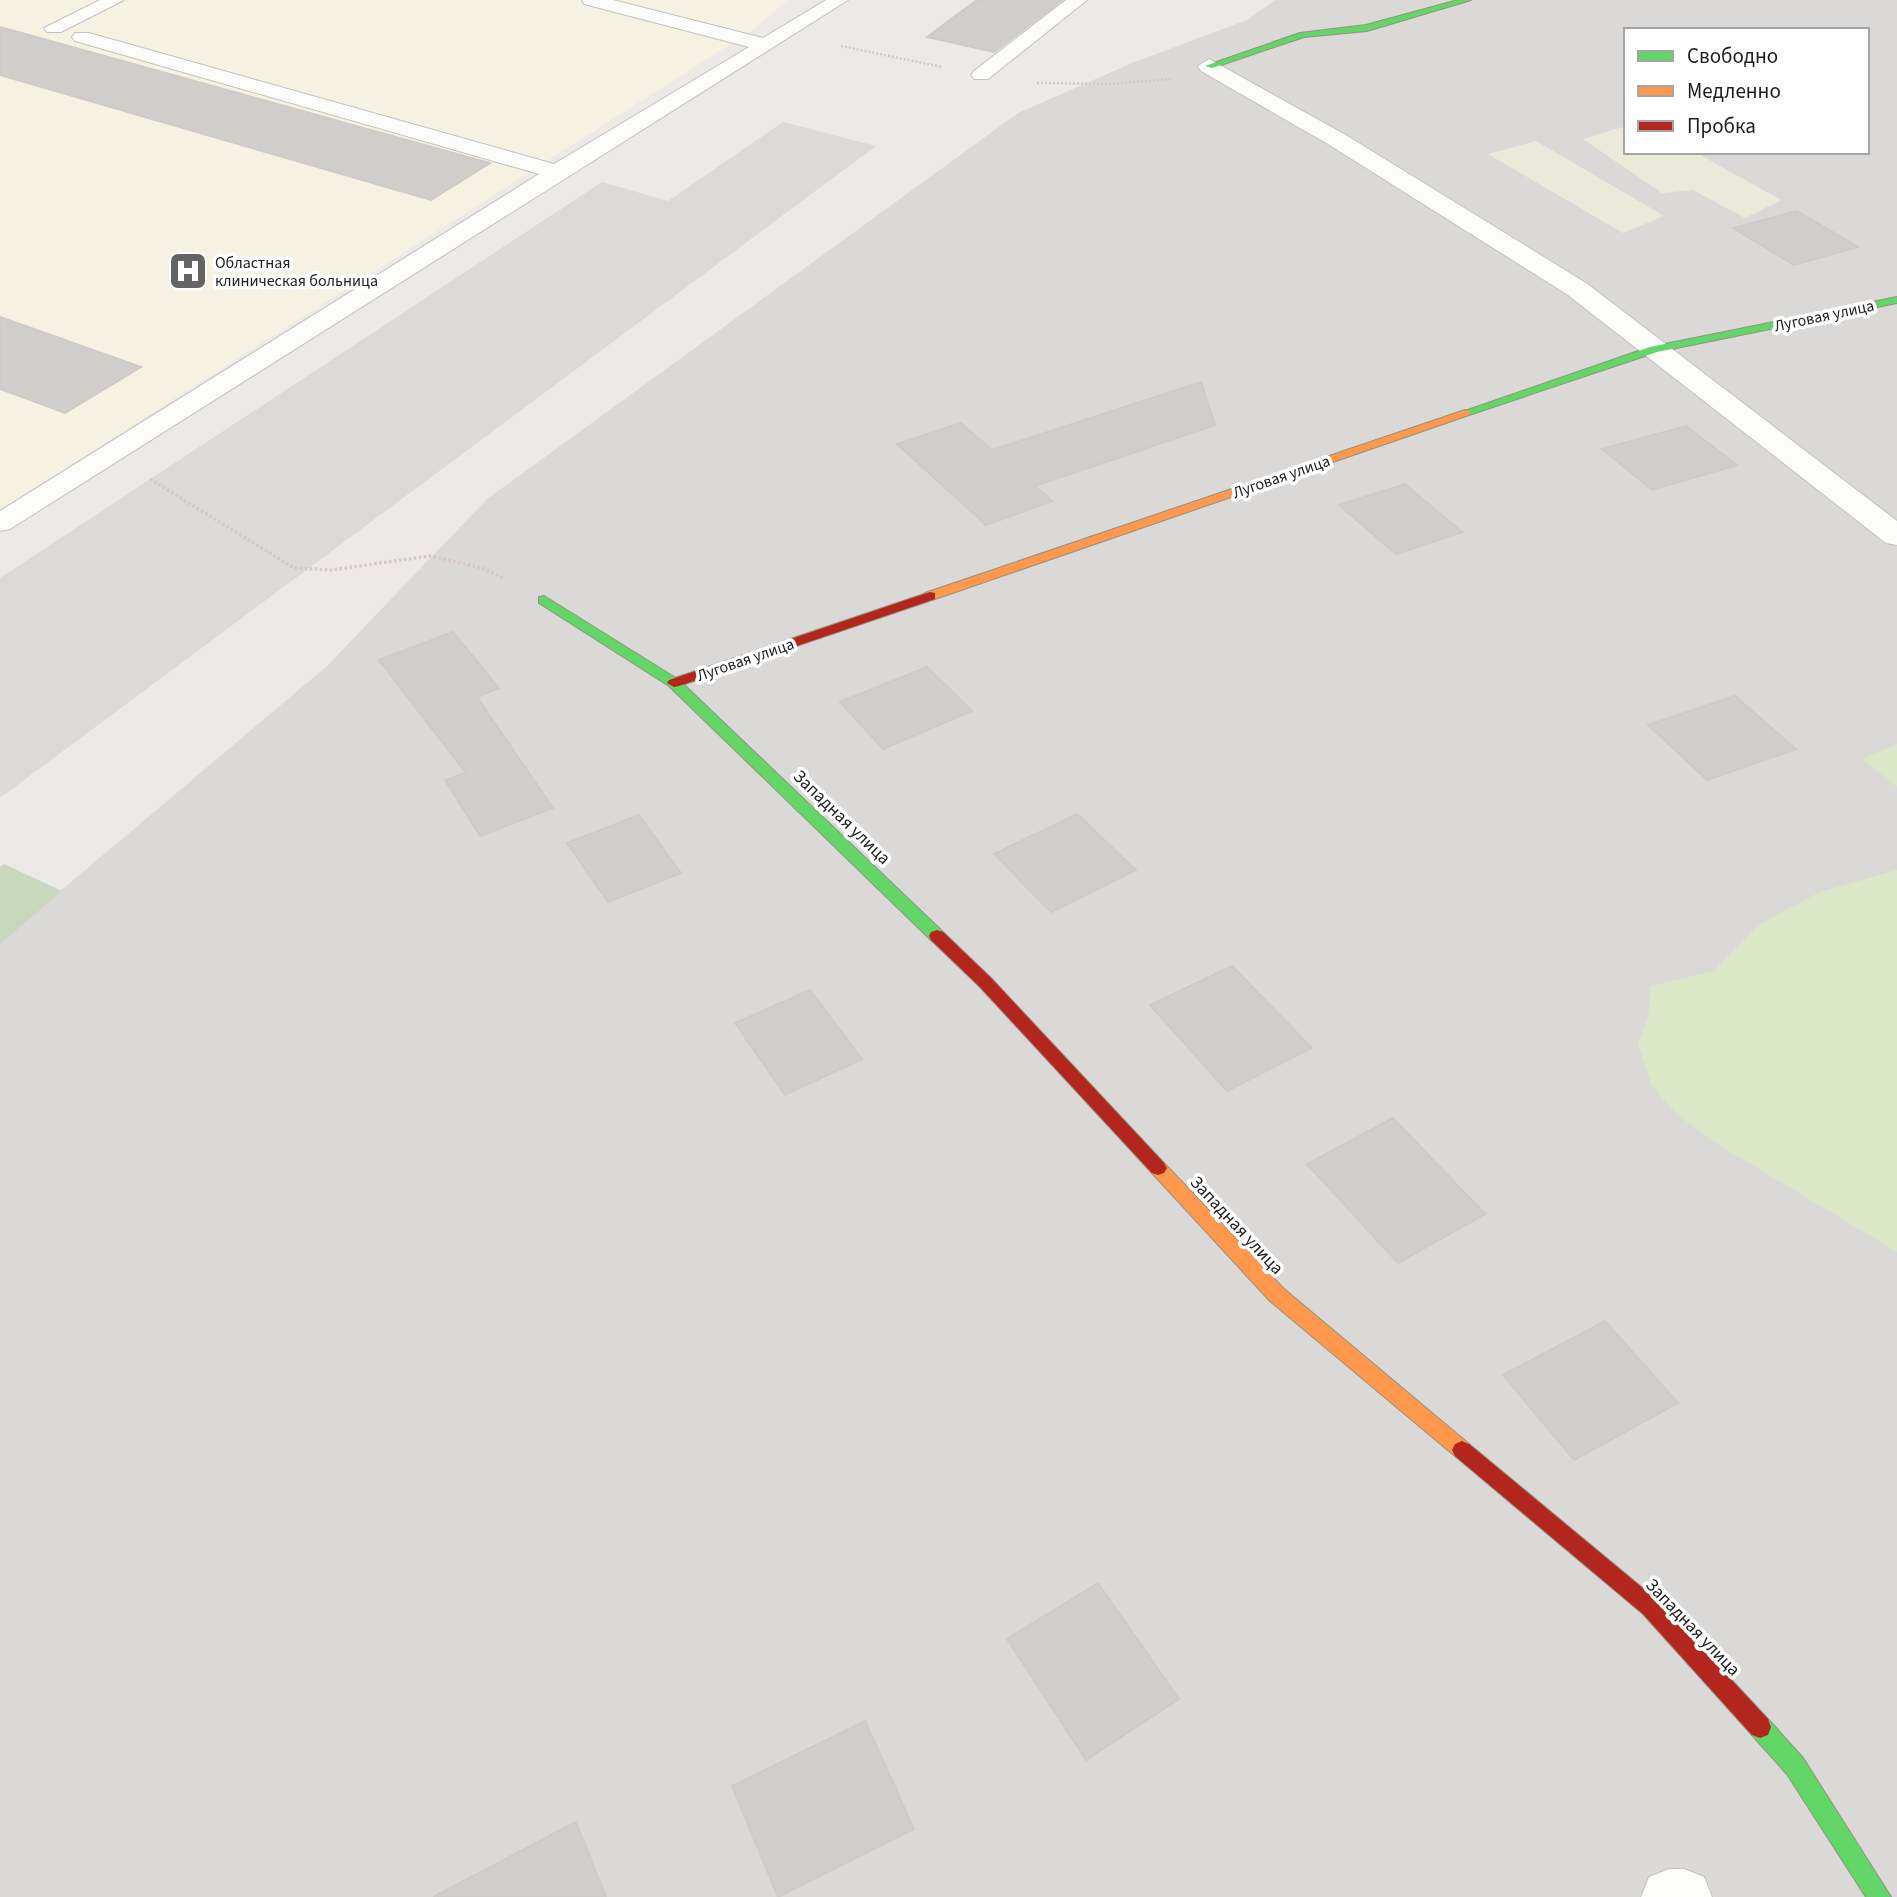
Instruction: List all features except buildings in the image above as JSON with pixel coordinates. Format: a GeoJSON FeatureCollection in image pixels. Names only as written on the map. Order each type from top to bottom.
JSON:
{"type":"FeatureCollection","features":[{"type":"Feature","properties":{"kind":"street"},"geometry":{"type":"LineString","coordinates":[[1209,66],[1303,35],[1367,28],[1467,0]]}},
{"type":"Feature","properties":{"kind":"street"},"geometry":{"type":"LineString","coordinates":[[1209,66],[1336,139],[1577,289],[1897,536]]}},
{"type":"Feature","properties":{"kind":"street","name":"Луговая улица"},"geometry":{"type":"LineString","coordinates":[[674,682],[1654,349],[1897,300]]}},
{"type":"Feature","properties":{"kind":"street","name":"Западная улица"},"geometry":{"type":"LineString","coordinates":[[544,600],[674,682],[985,982],[1277,1295],[1650,1607],[1795,1766],[1879,1897]]}},
{"type":"Feature","properties":{"kind":"street"},"geometry":{"type":"LineString","coordinates":[[1669,1897],[1684,1897]]}},
{"type":"Feature","properties":{"kind":"lane"},"geometry":{"type":"LineString","coordinates":[[54,28],[115,0]]}},
{"type":"Feature","properties":{"kind":"lane"},"geometry":{"type":"LineString","coordinates":[[591,0],[766,45]]}},
{"type":"Feature","properties":{"kind":"lane"},"geometry":{"type":"LineString","coordinates":[[0,523],[557,172],[839,0]]}},
{"type":"Feature","properties":{"kind":"lane"},"geometry":{"type":"LineString","coordinates":[[981,75],[1078,0]]}},
{"type":"Feature","properties":{"kind":"lane"},"geometry":{"type":"LineString","coordinates":[[82,37],[557,172]]}},
{"type":"Feature","properties":{"kind":"path"},"geometry":{"type":"LineString","coordinates":[[108,453],[294,568],[331,570],[430,556],[482,568]]}},
{"type":"Feature","properties":{"kind":"shaded area","name":"Областная клиническая больница"},"geometry":{"type":"Polygon","coordinates":[[[0,0],[788,0],[751,31],[0,510],[0,0]]]}},
{"type":"Feature","properties":{"kind":"shaded area"},"geometry":{"type":"Polygon","coordinates":[[[1275,0],[1897,0],[1897,1897],[0,1897],[0,942],[327,666],[487,499],[1018,113],[1130,64],[1247,20],[1275,0]]]}},
{"type":"Feature","properties":{"kind":"shaded area"},"geometry":{"type":"Polygon","coordinates":[[[783,122],[876,146],[0,798],[0,578],[602,182],[668,201],[783,122]]]}},
{"type":"Feature","properties":{"kind":"shaded area"},"geometry":{"type":"Polygon","coordinates":[[[1624,127],[1624,154],[1699,154],[1781,200],[1745,218],[1693,190],[1662,193],[1583,139],[1624,127]]]}},
{"type":"Feature","properties":{"kind":"shaded area"},"geometry":{"type":"Polygon","coordinates":[[[1536,141],[1664,216],[1623,233],[1488,154],[1536,141]]]}},
{"type":"Feature","properties":{"kind":"green space"},"geometry":{"type":"Polygon","coordinates":[[[1897,744],[1897,787],[1862,759],[1897,744]]]}},
{"type":"Feature","properties":{"kind":"green space"},"geometry":{"type":"Polygon","coordinates":[[[4,864],[62,891],[0,944],[0,867],[4,864]]]}},
{"type":"Feature","properties":{"kind":"green space"},"geometry":{"type":"Polygon","coordinates":[[[1897,870],[1897,1252],[1711,1140],[1677,1114],[1652,1086],[1638,1044],[1648,1018],[1651,986],[1714,971],[1758,925],[1820,892],[1897,870]]]}},
{"type":"Feature","properties":{"kind":"traffic: fast"},"geometry":{"type":"LineString","coordinates":[[1209,66],[1303,35],[1367,28],[1467,0]]}},
{"type":"Feature","properties":{"kind":"traffic: fast"},"geometry":{"type":"LineString","coordinates":[[1465,413],[1654,349],[1897,300]]}},
{"type":"Feature","properties":{"kind":"traffic: fast"},"geometry":{"type":"LineString","coordinates":[[544,600],[674,683],[937,936]]}},
{"type":"Feature","properties":{"kind":"traffic: fast"},"geometry":{"type":"LineString","coordinates":[[1760,1727],[1795,1766],[1879,1897]]}},
{"type":"Feature","properties":{"kind":"traffic: slow"},"geometry":{"type":"LineString","coordinates":[[930,596],[1465,413]]}},
{"type":"Feature","properties":{"kind":"traffic: slow"},"geometry":{"type":"LineString","coordinates":[[1158,1168],[1277,1295],[1462,1450]]}},
{"type":"Feature","properties":{"kind":"traffic: jam"},"geometry":{"type":"LineString","coordinates":[[674,683],[930,596]]}},
{"type":"Feature","properties":{"kind":"traffic: jam"},"geometry":{"type":"LineString","coordinates":[[937,936],[985,982],[1158,1168]]}},
{"type":"Feature","properties":{"kind":"traffic: jam"},"geometry":{"type":"LineString","coordinates":[[1462,1450],[1650,1607],[1760,1727]]}},
{"type":"Feature","properties":{"kind":"place","name":"Областная клиническая больница"},"geometry":{"type":"Point","coordinates":[188,271]}}]}
